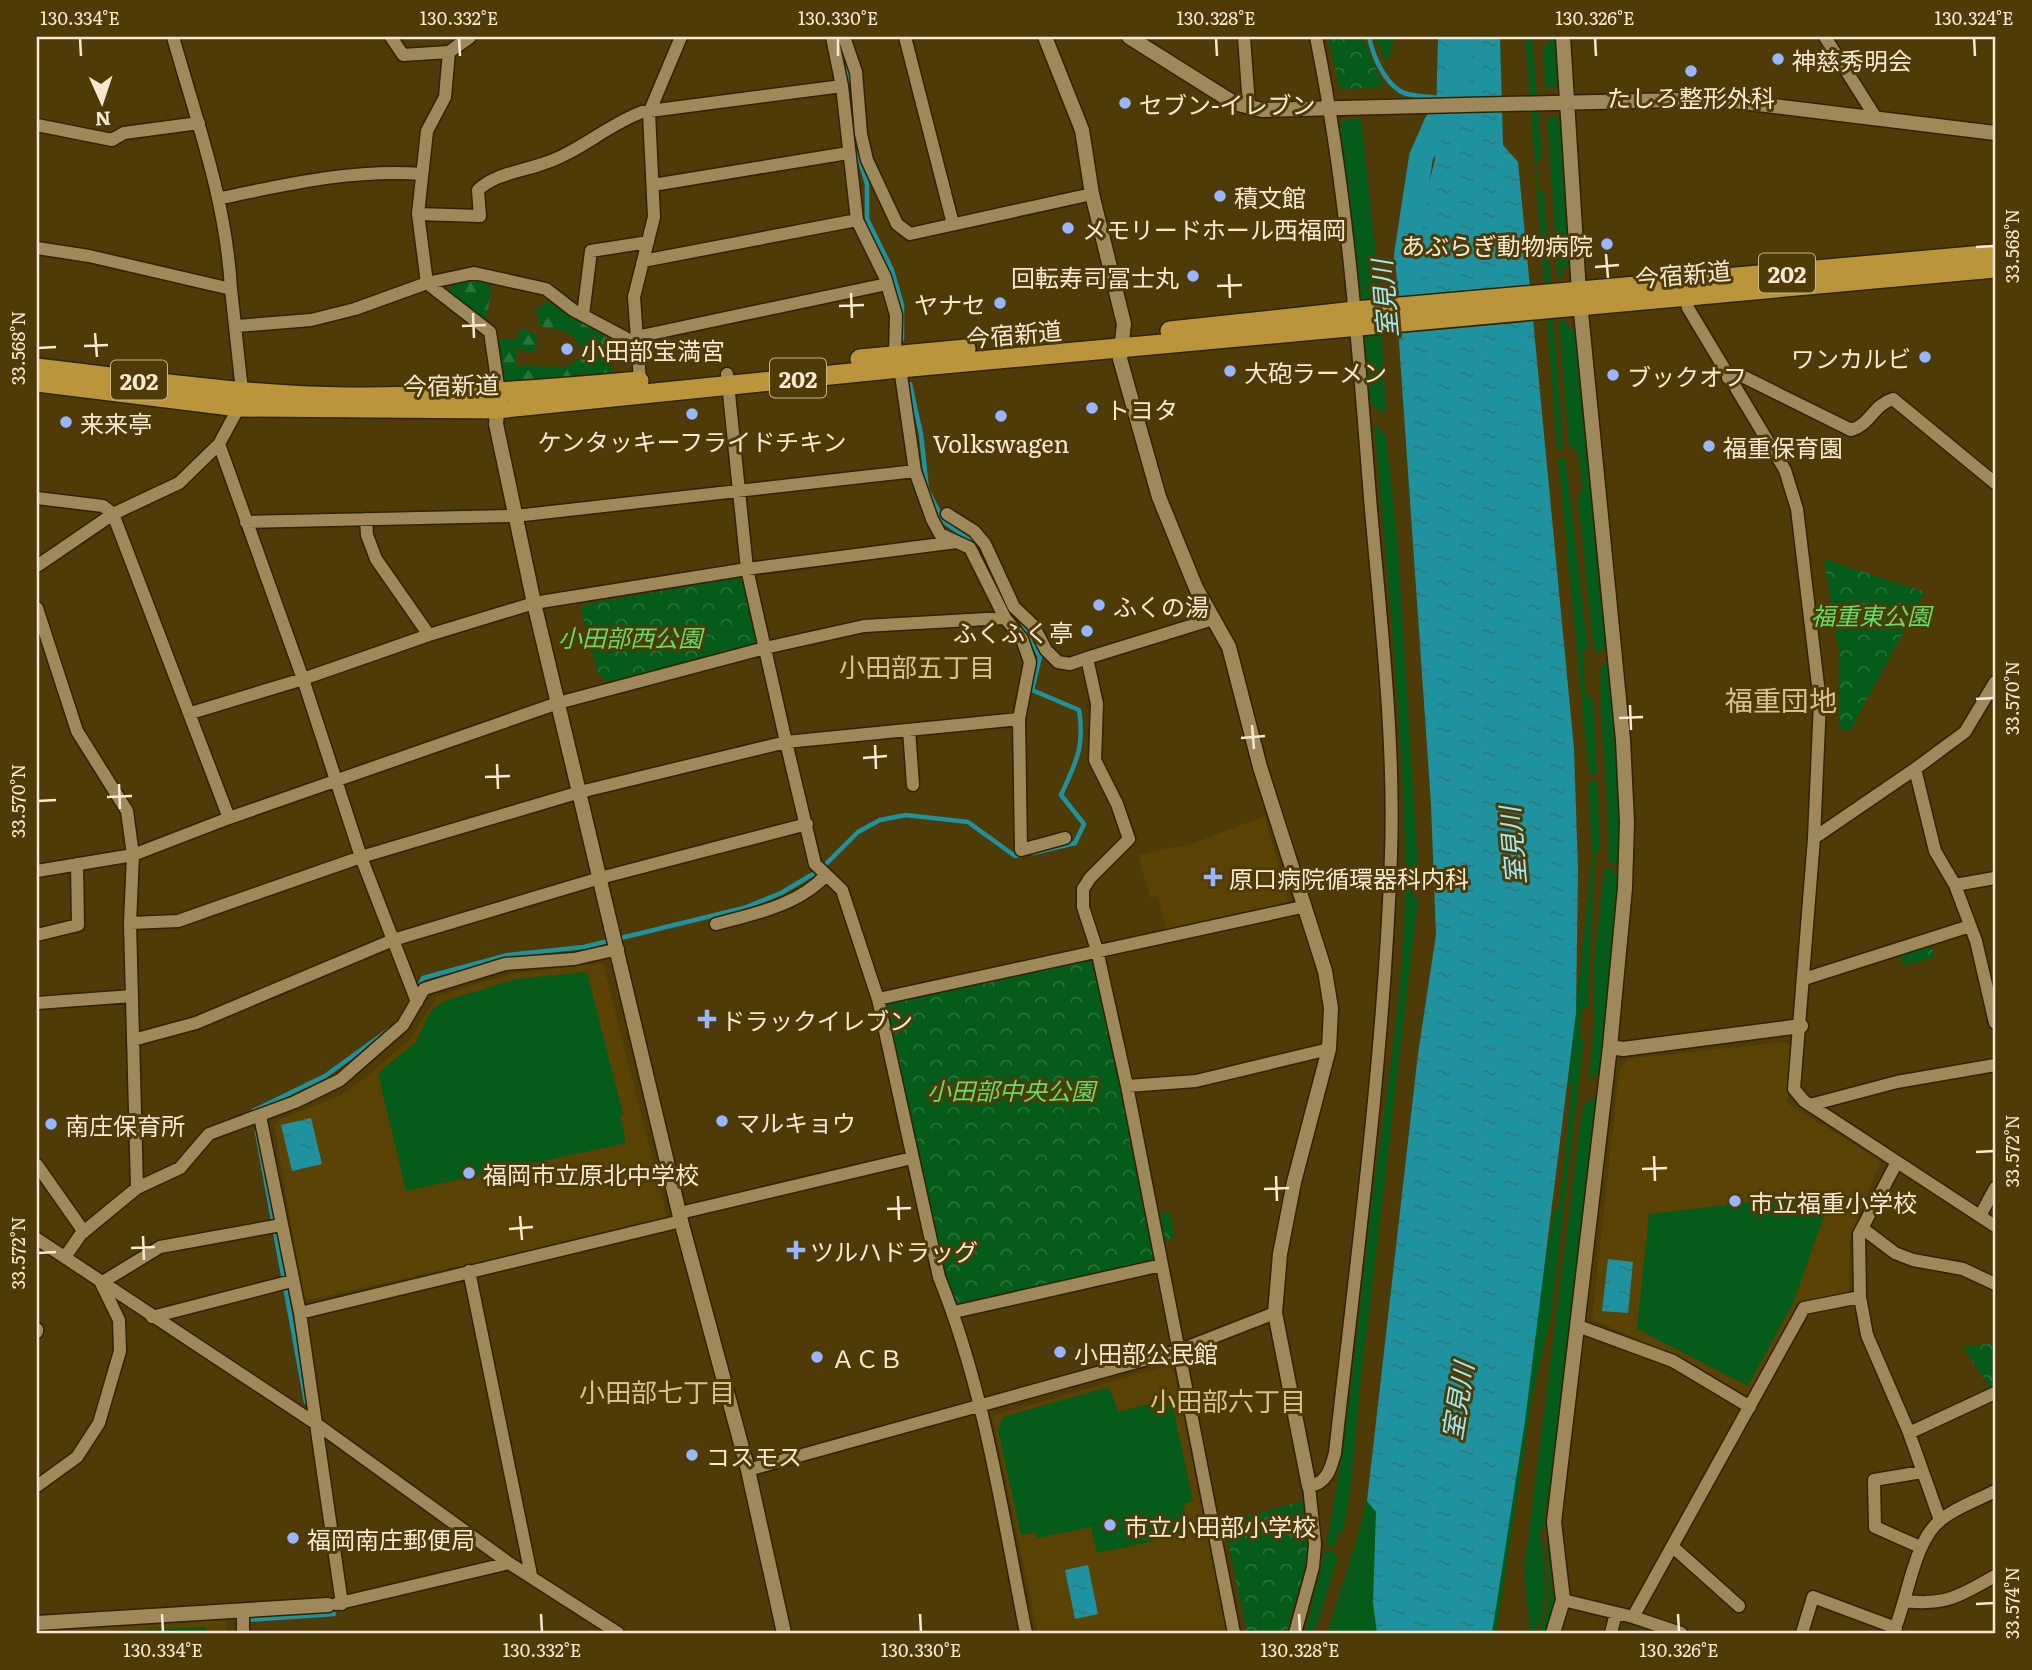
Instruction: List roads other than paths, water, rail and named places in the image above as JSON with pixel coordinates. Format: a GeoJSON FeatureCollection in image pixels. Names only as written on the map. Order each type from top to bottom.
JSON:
{"type":"FeatureCollection","features":[{"type":"Feature","properties":{"kind":"highway","name":"今宿新道"},"geometry":{"type":"LineString","coordinates":[[37,382],[240,399],[347,397],[498,401],[897,361],[1580,299],[1995,254]]}},
{"type":"Feature","properties":{"kind":"highway","name":"今宿新道"},"geometry":{"type":"LineString","coordinates":[[1580,299],[1686,298],[1995,268]]}},
{"type":"Feature","properties":{"kind":"highway","name":"今宿新道"},"geometry":{"type":"LineString","coordinates":[[37,369],[240,399]]}},
{"type":"Feature","properties":{"kind":"highway","name":"今宿新道"},"geometry":{"type":"LineString","coordinates":[[498,401],[640,381],[727,380]]}},
{"type":"Feature","properties":{"kind":"street"},"geometry":{"type":"LineString","coordinates":[[37,566],[113,514],[178,483],[219,444],[240,399],[237,326],[229,242],[221,198],[173,37]]}},
{"type":"Feature","properties":{"kind":"street"},"geometry":{"type":"LineString","coordinates":[[391,37],[403,55],[449,52],[470,37]]}},
{"type":"Feature","properties":{"kind":"street"},"geometry":{"type":"LineString","coordinates":[[640,381],[634,297],[654,217],[649,113],[681,37]]}},
{"type":"Feature","properties":{"kind":"street"},"geometry":{"type":"LineString","coordinates":[[905,37],[953,224]]}},
{"type":"Feature","properties":{"kind":"street"},"geometry":{"type":"LineString","coordinates":[[1045,37],[1083,130],[1092,194],[1125,324],[1120,359],[1159,497],[1196,589],[1229,647],[1260,767],[1302,907],[1325,971],[1331,1008],[1329,1049],[1294,1182],[1280,1254],[1275,1313],[1308,1486],[1315,1544],[1313,1567],[1295,1633]]}},
{"type":"Feature","properties":{"kind":"street"},"geometry":{"type":"LineString","coordinates":[[1129,37],[1234,103],[1262,110],[1717,99],[1995,133]]}},
{"type":"Feature","properties":{"kind":"street"},"geometry":{"type":"LineString","coordinates":[[1244,37],[1249,107]]}},
{"type":"Feature","properties":{"kind":"street"},"geometry":{"type":"LineString","coordinates":[[1308,1486],[1317,1485],[1329,1474],[1335,1452],[1384,1002],[1391,850],[1387,701],[1355,319],[1330,108],[1316,37]]}},
{"type":"Feature","properties":{"kind":"street"},"geometry":{"type":"LineString","coordinates":[[1553,1633],[1563,1600],[1554,1522],[1610,1047],[1625,888],[1628,822],[1623,740],[1580,299],[1563,37]]}},
{"type":"Feature","properties":{"kind":"street"},"geometry":{"type":"LineString","coordinates":[[1825,37],[1876,118]]}},
{"type":"Feature","properties":{"kind":"street"},"geometry":{"type":"LineString","coordinates":[[838,39],[856,72],[867,160],[897,224],[910,234],[1092,194]]}},
{"type":"Feature","properties":{"kind":"street"},"geometry":{"type":"LineString","coordinates":[[838,39],[857,220],[887,284],[896,315],[897,361],[915,471],[940,534],[970,548],[1005,618],[1022,639],[1030,662],[1019,719],[1021,849],[1065,838]]}},
{"type":"Feature","properties":{"kind":"street"},"geometry":{"type":"LineString","coordinates":[[449,52],[445,97],[427,131],[418,214],[427,283],[490,332],[498,401],[496,424],[534,603],[680,1217],[748,1470],[784,1633]]}},
{"type":"Feature","properties":{"kind":"street"},"geometry":{"type":"LineString","coordinates":[[418,214],[480,216],[478,190],[489,179],[545,163],[619,120],[642,111],[649,113],[842,86]]}},
{"type":"Feature","properties":{"kind":"street"},"geometry":{"type":"LineString","coordinates":[[37,125],[113,140],[124,133],[198,123]]}},
{"type":"Feature","properties":{"kind":"street"},"geometry":{"type":"LineString","coordinates":[[653,185],[848,153]]}},
{"type":"Feature","properties":{"kind":"street"},"geometry":{"type":"LineString","coordinates":[[221,198],[332,175],[382,171],[422,174]]}},
{"type":"Feature","properties":{"kind":"street"},"geometry":{"type":"LineString","coordinates":[[643,261],[857,220]]}},
{"type":"Feature","properties":{"kind":"street"},"geometry":{"type":"LineString","coordinates":[[583,315],[592,251],[648,242]]}},
{"type":"Feature","properties":{"kind":"street"},"geometry":{"type":"LineString","coordinates":[[37,248],[89,256],[232,289]]}},
{"type":"Feature","properties":{"kind":"street"},"geometry":{"type":"LineString","coordinates":[[237,326],[311,320],[355,309],[427,283],[474,273],[546,289],[583,315],[636,341],[887,284]]}},
{"type":"Feature","properties":{"kind":"street"},"geometry":{"type":"LineString","coordinates":[[1686,298],[1688,308],[1728,378],[1785,470],[1797,509],[1820,702],[1814,838],[1794,1089],[1810,1105],[1995,1226]]}},
{"type":"Feature","properties":{"kind":"street"},"geometry":{"type":"LineString","coordinates":[[1728,378],[1738,374],[1851,430],[1862,427],[1880,403],[1893,400],[1995,483]]}},
{"type":"Feature","properties":{"kind":"street"},"geometry":{"type":"LineString","coordinates":[[727,380],[747,569],[786,742],[816,864],[842,890],[878,999],[939,1277],[954,1312],[982,1404],[1026,1633]]}},
{"type":"Feature","properties":{"kind":"street"},"geometry":{"type":"LineString","coordinates":[[219,444],[303,679],[361,857],[416,1002]]}},
{"type":"Feature","properties":{"kind":"street"},"geometry":{"type":"LineString","coordinates":[[246,522],[515,516],[915,471]]}},
{"type":"Feature","properties":{"kind":"street"},"geometry":{"type":"LineString","coordinates":[[37,498],[103,506],[113,514],[229,818]]}},
{"type":"Feature","properties":{"kind":"street"},"geometry":{"type":"LineString","coordinates":[[947,514],[974,531],[985,544],[1014,607],[1033,625],[1046,650],[1058,662],[1070,664],[1213,619]]}},
{"type":"Feature","properties":{"kind":"street"},"geometry":{"type":"LineString","coordinates":[[366,519],[367,535],[376,559],[429,635]]}},
{"type":"Feature","properties":{"kind":"street"},"geometry":{"type":"LineString","coordinates":[[191,713],[534,603],[747,569],[957,542]]}},
{"type":"Feature","properties":{"kind":"street"},"geometry":{"type":"LineString","coordinates":[[37,610],[77,731],[127,811],[133,855],[130,923],[137,1188]]}},
{"type":"Feature","properties":{"kind":"street"},"geometry":{"type":"LineString","coordinates":[[37,871],[133,855],[336,779],[558,703],[765,648],[864,626],[1005,618]]}},
{"type":"Feature","properties":{"kind":"street"},"geometry":{"type":"LineString","coordinates":[[1087,658],[1097,704],[1096,760],[1117,804],[1129,839],[1099,867],[1083,889],[1083,907],[1097,950],[1128,1086],[1234,1633]]}},
{"type":"Feature","properties":{"kind":"street"},"geometry":{"type":"LineString","coordinates":[[1814,838],[1965,732],[1985,704],[1995,682]]}},
{"type":"Feature","properties":{"kind":"street"},"geometry":{"type":"LineString","coordinates":[[130,923],[178,921],[361,857],[580,792],[786,742],[1019,719]]}},
{"type":"Feature","properties":{"kind":"street"},"geometry":{"type":"LineString","coordinates":[[909,730],[913,785]]}},
{"type":"Feature","properties":{"kind":"street"},"geometry":{"type":"LineString","coordinates":[[1915,769],[1935,851],[1955,885],[1970,926],[1995,1023]]}},
{"type":"Feature","properties":{"kind":"street"},"geometry":{"type":"LineString","coordinates":[[133,1040],[195,1023],[393,940],[600,878],[807,824]]}},
{"type":"Feature","properties":{"kind":"street"},"geometry":{"type":"LineString","coordinates":[[37,935],[78,925],[76,864]]}},
{"type":"Feature","properties":{"kind":"street"},"geometry":{"type":"LineString","coordinates":[[716,924],[767,910],[814,889],[827,875]]}},
{"type":"Feature","properties":{"kind":"street"},"geometry":{"type":"LineString","coordinates":[[1955,885],[1995,878]]}},
{"type":"Feature","properties":{"kind":"street"},"geometry":{"type":"LineString","coordinates":[[878,999],[1302,907]]}},
{"type":"Feature","properties":{"kind":"street"},"geometry":{"type":"LineString","coordinates":[[1804,979],[1970,926]]}},
{"type":"Feature","properties":{"kind":"street"},"geometry":{"type":"LineString","coordinates":[[65,1257],[83,1232],[137,1188],[180,1168],[209,1134],[255,1118],[340,1080],[403,1025],[424,989],[505,964],[574,959],[616,942]]}},
{"type":"Feature","properties":{"kind":"street"},"geometry":{"type":"LineString","coordinates":[[37,1003],[132,996]]}},
{"type":"Feature","properties":{"kind":"street"},"geometry":{"type":"LineString","coordinates":[[1610,1047],[1623,1049],[1801,1026]]}},
{"type":"Feature","properties":{"kind":"street"},"geometry":{"type":"LineString","coordinates":[[1128,1086],[1196,1081],[1329,1049]]}},
{"type":"Feature","properties":{"kind":"street"},"geometry":{"type":"LineString","coordinates":[[1810,1105],[1897,1082],[1995,1065]]}},
{"type":"Feature","properties":{"kind":"street"},"geometry":{"type":"LineString","coordinates":[[255,1118],[275,1226],[300,1313],[318,1425],[335,1604]]}},
{"type":"Feature","properties":{"kind":"street"},"geometry":{"type":"LineString","coordinates":[[300,1313],[912,1158]]}},
{"type":"Feature","properties":{"kind":"street"},"geometry":{"type":"LineString","coordinates":[[1900,1164],[1859,1234],[1860,1297],[1867,1335],[1909,1433],[1940,1520]]}},
{"type":"Feature","properties":{"kind":"street"},"geometry":{"type":"LineString","coordinates":[[37,1165],[83,1232]]}},
{"type":"Feature","properties":{"kind":"street"},"geometry":{"type":"LineString","coordinates":[[1980,1216],[1995,1188]]}},
{"type":"Feature","properties":{"kind":"street"},"geometry":{"type":"LineString","coordinates":[[101,1283],[160,1247],[275,1226]]}},
{"type":"Feature","properties":{"kind":"street"},"geometry":{"type":"LineString","coordinates":[[1862,1228],[1895,1253],[1913,1260],[1963,1269],[1995,1284]]}},
{"type":"Feature","properties":{"kind":"street"},"geometry":{"type":"LineString","coordinates":[[37,1239],[152,1318],[318,1425],[509,1563],[618,1633]]}},
{"type":"Feature","properties":{"kind":"street"},"geometry":{"type":"LineString","coordinates":[[954,1312],[1162,1265]]}},
{"type":"Feature","properties":{"kind":"street"},"geometry":{"type":"LineString","coordinates":[[469,1270],[531,1576]]}},
{"type":"Feature","properties":{"kind":"street"},"geometry":{"type":"LineString","coordinates":[[152,1318],[292,1281]]}},
{"type":"Feature","properties":{"kind":"street"},"geometry":{"type":"LineString","coordinates":[[37,1486],[76,1457],[99,1423],[120,1351],[119,1320],[101,1283]]}},
{"type":"Feature","properties":{"kind":"street"},"geometry":{"type":"LineString","coordinates":[[1633,1617],[1804,1308],[1860,1297]]}},
{"type":"Feature","properties":{"kind":"street"},"geometry":{"type":"LineString","coordinates":[[748,1470],[1180,1350],[1275,1313]]}},
{"type":"Feature","properties":{"kind":"street"},"geometry":{"type":"LineString","coordinates":[[1578,1326],[1673,1361],[1750,1407]]}},
{"type":"Feature","properties":{"kind":"street"},"geometry":{"type":"LineString","coordinates":[[1909,1433],[1995,1393]]}},
{"type":"Feature","properties":{"kind":"street"},"geometry":{"type":"LineString","coordinates":[[1920,1547],[1875,1527],[1874,1480],[1922,1472]]}},
{"type":"Feature","properties":{"kind":"street"},"geometry":{"type":"LineString","coordinates":[[1802,1633],[1813,1597],[1895,1630],[1906,1601],[1920,1547],[1940,1520],[1995,1491]]}},
{"type":"Feature","properties":{"kind":"street"},"geometry":{"type":"LineString","coordinates":[[1672,1547],[1739,1606]]}},
{"type":"Feature","properties":{"kind":"street"},"geometry":{"type":"LineString","coordinates":[[37,1623],[335,1604],[509,1563]]}},
{"type":"Feature","properties":{"kind":"street"},"geometry":{"type":"LineString","coordinates":[[1906,1601],[1933,1604],[1958,1596],[1995,1576]]}},
{"type":"Feature","properties":{"kind":"street"},"geometry":{"type":"LineString","coordinates":[[1563,1600],[1633,1617],[1649,1628],[1681,1633]]}},
{"type":"Feature","properties":{"kind":"street"},"geometry":{"type":"LineString","coordinates":[[243,1610],[243,1633]]}},
{"type":"Feature","properties":{"kind":"street"},"geometry":{"type":"LineString","coordinates":[[1611,1633],[1616,1613]]}},
{"type":"Feature","properties":{"kind":"water"},"geometry":{"type":"Polygon","coordinates":[[[1438,37],[1500,37],[1503,145],[1518,162],[1574,749],[1578,869],[1576,1013],[1525,1421],[1492,1633],[1377,1633],[1373,1603],[1376,1512],[1367,1501],[1418,1054],[1436,935],[1431,804],[1395,284],[1419,221],[1435,160],[1438,37]]]}},
{"type":"Feature","properties":{"kind":"water"},"geometry":{"type":"Polygon","coordinates":[[[311,1118],[322,1164],[292,1171],[281,1125],[311,1118]]]}},
{"type":"Feature","properties":{"kind":"water"},"geometry":{"type":"Polygon","coordinates":[[[1608,1259],[1633,1262],[1628,1313],[1602,1311],[1608,1259]]]}},
{"type":"Feature","properties":{"kind":"water"},"geometry":{"type":"Polygon","coordinates":[[[1088,1565],[1098,1614],[1075,1619],[1065,1570],[1088,1565]]]}},
{"type":"Feature","properties":{"kind":"waterway"},"geometry":{"type":"LineString","coordinates":[[1369,37],[1380,67],[1394,86],[1408,94],[1439,98]]}},
{"type":"Feature","properties":{"kind":"waterway","name":"室見川"},"geometry":{"type":"LineString","coordinates":[[1410,287],[1406,255],[1421,157],[1436,123],[1455,101],[1461,37]]}},
{"type":"Feature","properties":{"kind":"waterway"},"geometry":{"type":"LineString","coordinates":[[839,41],[849,78],[858,155],[867,184],[867,219],[892,270],[902,305],[902,339]]}},
{"type":"Feature","properties":{"kind":"waterway"},"geometry":{"type":"LineString","coordinates":[[910,384],[921,434],[927,489],[944,522],[980,547]]}},
{"type":"Feature","properties":{"kind":"waterway"},"geometry":{"type":"LineString","coordinates":[[1023,624],[1040,657],[1032,690],[1079,710],[1081,723],[1078,754],[1061,795],[1084,824],[1075,843],[1033,853]]}},
{"type":"Feature","properties":{"kind":"waterway"},"geometry":{"type":"LineString","coordinates":[[418,988],[423,978],[508,955],[584,947],[744,908],[781,893],[820,870],[858,832],[880,820],[906,815],[968,822],[1015,856],[1024,854]]}},
{"type":"Feature","properties":{"kind":"waterway"},"geometry":{"type":"LineString","coordinates":[[254,1116],[253,1111],[325,1076],[390,1029]]}},
{"type":"Feature","properties":{"kind":"waterway"},"geometry":{"type":"LineString","coordinates":[[257,1132],[306,1402]]}},
{"type":"Feature","properties":{"kind":"waterway"},"geometry":{"type":"LineString","coordinates":[[245,1620],[334,1614]]}},
{"type":"Feature","properties":{"kind":"place","name":"神慈秀明会"},"geometry":{"type":"Point","coordinates":[1778,59]}},
{"type":"Feature","properties":{"kind":"place","name":"たしろ整形外科"},"geometry":{"type":"Point","coordinates":[1691,71]}},
{"type":"Feature","properties":{"kind":"place","name":"セブン-イレブン"},"geometry":{"type":"Point","coordinates":[1125,103]}},
{"type":"Feature","properties":{"kind":"place","name":"積文館"},"geometry":{"type":"Point","coordinates":[1220,196]}},
{"type":"Feature","properties":{"kind":"place","name":"メモリードホール西福岡"},"geometry":{"type":"Point","coordinates":[1068,228]}},
{"type":"Feature","properties":{"kind":"place","name":"あぶらぎ動物病院"},"geometry":{"type":"Point","coordinates":[1607,244]}},
{"type":"Feature","properties":{"kind":"place","name":"回転寿司冨士丸"},"geometry":{"type":"Point","coordinates":[1193,276]}},
{"type":"Feature","properties":{"kind":"place","name":"ヤナセ"},"geometry":{"type":"Point","coordinates":[1000,303]}},
{"type":"Feature","properties":{"kind":"place","name":"小田部宝満宮"},"geometry":{"type":"Point","coordinates":[567,349]}},
{"type":"Feature","properties":{"kind":"place","name":"ワンカルビ"},"geometry":{"type":"Point","coordinates":[1925,357]}},
{"type":"Feature","properties":{"kind":"place","name":"大砲ラーメン"},"geometry":{"type":"Point","coordinates":[1230,371]}},
{"type":"Feature","properties":{"kind":"place","name":"ブックオフ"},"geometry":{"type":"Point","coordinates":[1613,375]}},
{"type":"Feature","properties":{"kind":"place","name":"トヨタ"},"geometry":{"type":"Point","coordinates":[1092,408]}},
{"type":"Feature","properties":{"kind":"place","name":"ケンタッキーフライドチキン"},"geometry":{"type":"Point","coordinates":[692,414]}},
{"type":"Feature","properties":{"kind":"place","name":"Volkswagen"},"geometry":{"type":"Point","coordinates":[1001,416]}},
{"type":"Feature","properties":{"kind":"place","name":"来来亭"},"geometry":{"type":"Point","coordinates":[66,422]}},
{"type":"Feature","properties":{"kind":"place","name":"福重保育園"},"geometry":{"type":"Point","coordinates":[1709,446]}},
{"type":"Feature","properties":{"kind":"place","name":"ふくの湯"},"geometry":{"type":"Point","coordinates":[1099,605]}},
{"type":"Feature","properties":{"kind":"place","name":"ふくふく亭"},"geometry":{"type":"Point","coordinates":[1087,631]}},
{"type":"Feature","properties":{"kind":"place","name":"原口病院循環器科内科"},"geometry":{"type":"Point","coordinates":[1213,877]}},
{"type":"Feature","properties":{"kind":"place","name":"ドラックイレブン"},"geometry":{"type":"Point","coordinates":[707,1019]}},
{"type":"Feature","properties":{"kind":"place","name":"マルキョウ"},"geometry":{"type":"Point","coordinates":[722,1121]}},
{"type":"Feature","properties":{"kind":"place","name":"南庄保育所"},"geometry":{"type":"Point","coordinates":[51,1124]}},
{"type":"Feature","properties":{"kind":"place","name":"福岡市立原北中学校"},"geometry":{"type":"Point","coordinates":[469,1173]}},
{"type":"Feature","properties":{"kind":"place","name":"市立福重小学校"},"geometry":{"type":"Point","coordinates":[1735,1201]}},
{"type":"Feature","properties":{"kind":"place","name":"ツルハドラッグ"},"geometry":{"type":"Point","coordinates":[796,1250]}},
{"type":"Feature","properties":{"kind":"place","name":"小田部公民館"},"geometry":{"type":"Point","coordinates":[1060,1352]}},
{"type":"Feature","properties":{"kind":"place","name":"ＡＣＢ"},"geometry":{"type":"Point","coordinates":[817,1357]}},
{"type":"Feature","properties":{"kind":"place","name":"コスモス"},"geometry":{"type":"Point","coordinates":[692,1455]}},
{"type":"Feature","properties":{"kind":"place","name":"市立小田部小学校"},"geometry":{"type":"Point","coordinates":[1110,1525]}},
{"type":"Feature","properties":{"kind":"place","name":"福岡南庄郵便局"},"geometry":{"type":"Point","coordinates":[293,1538]}},
{"type":"Feature","properties":{"kind":"district","name":"小田部五丁目"},"geometry":{"type":"Point","coordinates":[917,665]}},
{"type":"Feature","properties":{"kind":"district","name":"福重団地"},"geometry":{"type":"Point","coordinates":[1781,699]}},
{"type":"Feature","properties":{"kind":"district","name":"小田部七丁目"},"geometry":{"type":"Point","coordinates":[657,1390]}},
{"type":"Feature","properties":{"kind":"district","name":"小田部六丁目"},"geometry":{"type":"Point","coordinates":[1228,1399]}},
{"type":"Feature","properties":{"kind":"park label","name":"福重東公園"},"geometry":{"type":"Point","coordinates":[1871,614]}},
{"type":"Feature","properties":{"kind":"park label","name":"小田部西公園"},"geometry":{"type":"Point","coordinates":[630,636]}},
{"type":"Feature","properties":{"kind":"park label","name":"小田部中央公園"},"geometry":{"type":"Point","coordinates":[1011,1089]}}]}
